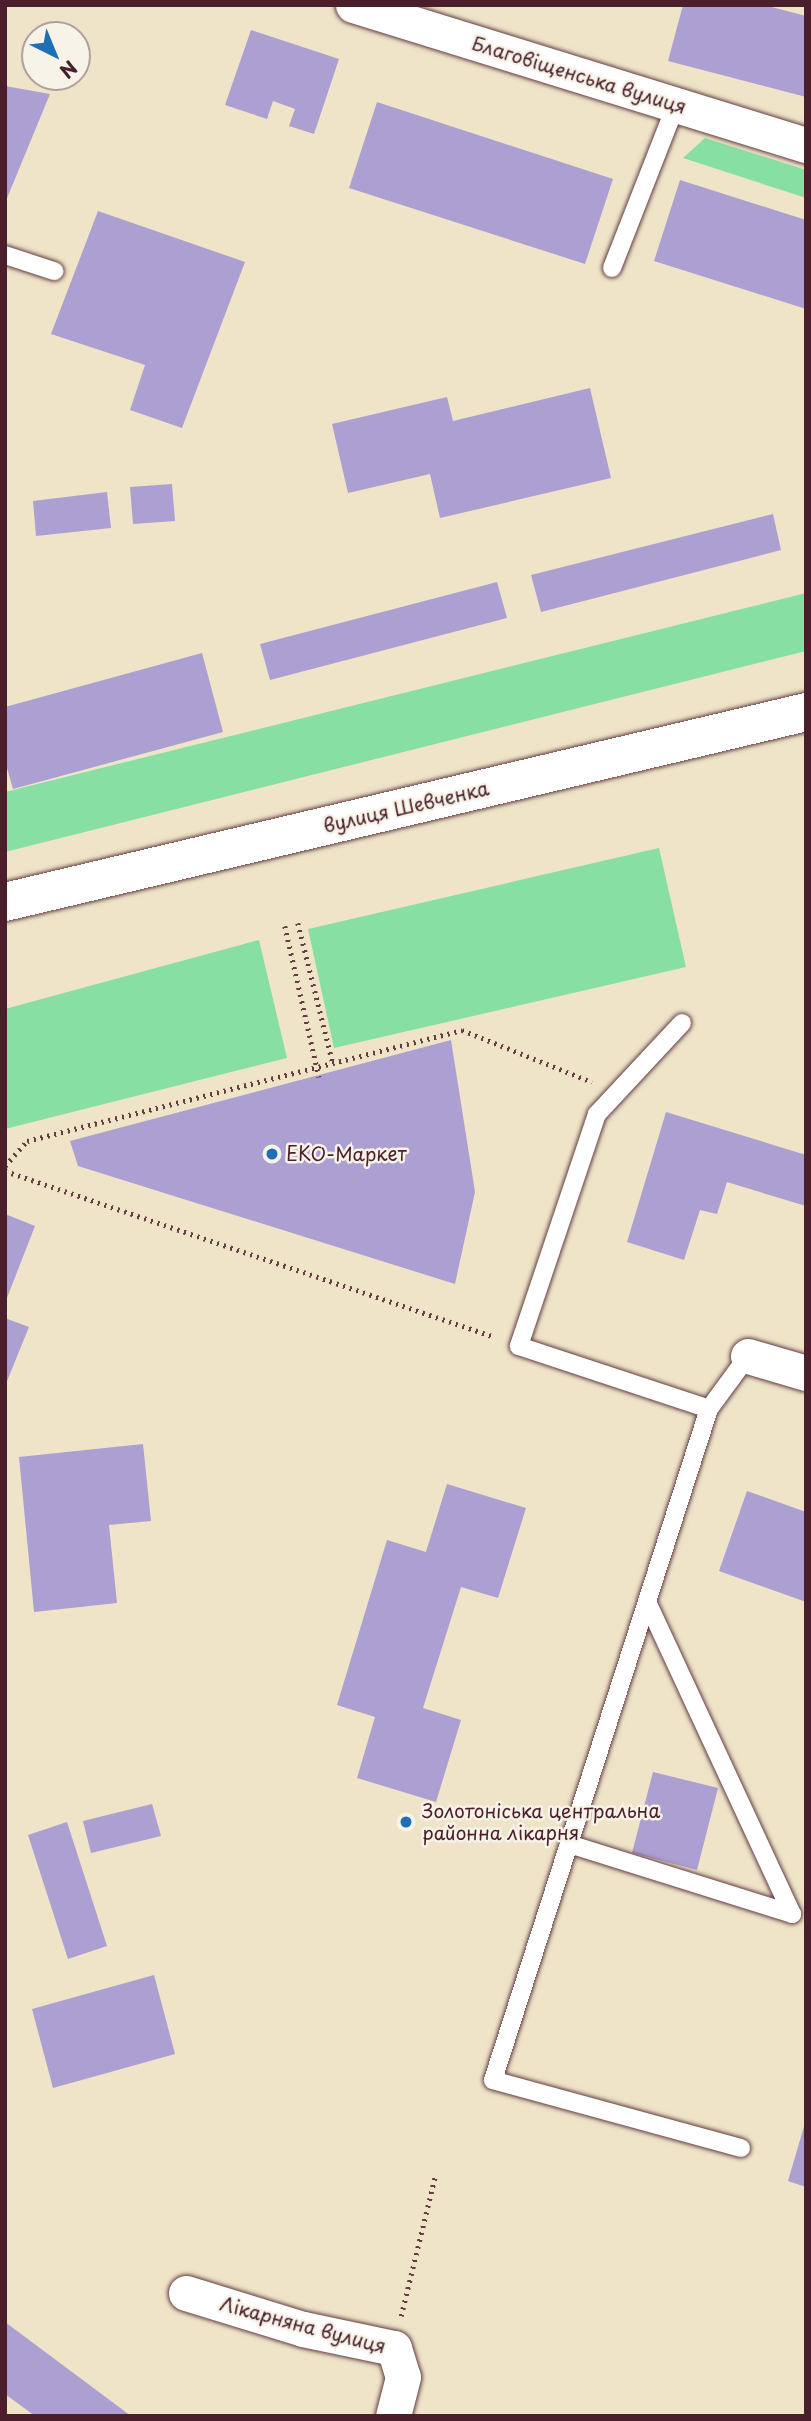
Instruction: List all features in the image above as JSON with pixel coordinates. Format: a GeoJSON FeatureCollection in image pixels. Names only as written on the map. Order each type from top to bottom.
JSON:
{"type":"FeatureCollection","features":[{"type":"Feature","properties":{"kind":"main road","name":"вулиця Шевченка"},"geometry":{"type":"LineString","coordinates":[[5,902],[806,712]]}},
{"type":"Feature","properties":{"kind":"street","name":"Благовіщенська вулиця"},"geometry":{"type":"LineString","coordinates":[[353,5],[806,145]]}},
{"type":"Feature","properties":{"kind":"street"},"geometry":{"type":"LineString","coordinates":[[748,1356],[806,1373]]}},
{"type":"Feature","properties":{"kind":"street","name":"Лікарняна вулиця"},"geometry":{"type":"LineString","coordinates":[[186,2293],[303,2329],[394,2348],[403,2377],[393,2416]]}},
{"type":"Feature","properties":{"kind":"lane"},"geometry":{"type":"LineString","coordinates":[[611,268],[676,105]]}},
{"type":"Feature","properties":{"kind":"lane"},"geometry":{"type":"LineString","coordinates":[[5,255],[54,271]]}},
{"type":"Feature","properties":{"kind":"lane"},"geometry":{"type":"LineString","coordinates":[[682,1023],[597,1114],[519,1346],[709,1409]]}},
{"type":"Feature","properties":{"kind":"lane"},"geometry":{"type":"LineString","coordinates":[[741,2148],[493,2080],[709,1409],[748,1356]]}},
{"type":"Feature","properties":{"kind":"lane"},"geometry":{"type":"LineString","coordinates":[[569,1844],[792,1914],[647,1602]]}},
{"type":"Feature","properties":{"kind":"path"},"geometry":{"type":"LineString","coordinates":[[298,923],[332,1063]]}},
{"type":"Feature","properties":{"kind":"path"},"geometry":{"type":"LineString","coordinates":[[285,926],[319,1077]]}},
{"type":"Feature","properties":{"kind":"path"},"geometry":{"type":"LineString","coordinates":[[5,1166],[27,1140],[462,1030],[617,1092]]}},
{"type":"Feature","properties":{"kind":"path"},"geometry":{"type":"LineString","coordinates":[[5,1171],[519,1346]]}},
{"type":"Feature","properties":{"kind":"path"},"geometry":{"type":"LineString","coordinates":[[394,2348],[435,2177]]}},
{"type":"Feature","properties":{"kind":"green space"},"geometry":{"type":"Polygon","coordinates":[[[705,138],[806,170],[806,198],[683,158],[705,138]]]}},
{"type":"Feature","properties":{"kind":"green space"},"geometry":{"type":"Polygon","coordinates":[[[806,593],[806,651],[5,852],[5,792],[806,593]]]}},
{"type":"Feature","properties":{"kind":"green space"},"geometry":{"type":"Polygon","coordinates":[[[659,848],[686,967],[334,1048],[308,929],[659,848]]]}},
{"type":"Feature","properties":{"kind":"green space"},"geometry":{"type":"Polygon","coordinates":[[[259,940],[287,1058],[5,1129],[5,1009],[259,940]]]}},
{"type":"Feature","properties":{"kind":"building"},"geometry":{"type":"Polygon","coordinates":[[[683,5],[764,5],[806,16],[806,97],[668,61],[683,5]]]}},
{"type":"Feature","properties":{"kind":"building"},"geometry":{"type":"Polygon","coordinates":[[[251,30],[339,59],[314,134],[289,126],[295,109],[273,101],[267,119],[225,105],[251,30]]]}},
{"type":"Feature","properties":{"kind":"building"},"geometry":{"type":"Polygon","coordinates":[[[5,86],[21,91],[50,94],[5,203],[5,86]]]}},
{"type":"Feature","properties":{"kind":"building"},"geometry":{"type":"Polygon","coordinates":[[[377,102],[613,179],[585,264],[349,188],[377,102]]]}},
{"type":"Feature","properties":{"kind":"building"},"geometry":{"type":"Polygon","coordinates":[[[680,180],[806,220],[806,309],[654,261],[680,180]]]}},
{"type":"Feature","properties":{"kind":"building"},"geometry":{"type":"Polygon","coordinates":[[[98,211],[245,262],[182,428],[130,410],[145,365],[51,334],[98,211]]]}},
{"type":"Feature","properties":{"kind":"building"},"geometry":{"type":"Polygon","coordinates":[[[590,388],[611,478],[440,518],[430,474],[348,493],[332,424],[447,397],[453,421],[590,388]]]}},
{"type":"Feature","properties":{"kind":"building"},"geometry":{"type":"Polygon","coordinates":[[[172,484],[175,521],[133,524],[130,487],[172,484]]]}},
{"type":"Feature","properties":{"kind":"building"},"geometry":{"type":"Polygon","coordinates":[[[107,492],[111,528],[36,536],[33,501],[107,492]]]}},
{"type":"Feature","properties":{"kind":"building"},"geometry":{"type":"Polygon","coordinates":[[[773,514],[781,550],[541,612],[531,575],[773,514]]]}},
{"type":"Feature","properties":{"kind":"building"},"geometry":{"type":"Polygon","coordinates":[[[497,582],[507,618],[270,680],[260,644],[497,582]]]}},
{"type":"Feature","properties":{"kind":"building"},"geometry":{"type":"Polygon","coordinates":[[[202,653],[223,732],[13,789],[5,761],[5,707],[202,653]]]}},
{"type":"Feature","properties":{"kind":"building","name":"ЕКО-Маркет"},"geometry":{"type":"Polygon","coordinates":[[[451,1040],[475,1192],[455,1284],[78,1166],[70,1141],[451,1040]]]}},
{"type":"Feature","properties":{"kind":"building"},"geometry":{"type":"Polygon","coordinates":[[[666,1112],[806,1155],[806,1206],[727,1182],[717,1214],[700,1210],[684,1260],[627,1242],[666,1112]]]}},
{"type":"Feature","properties":{"kind":"building"},"geometry":{"type":"Polygon","coordinates":[[[5,1214],[35,1226],[5,1303],[5,1214]]]}},
{"type":"Feature","properties":{"kind":"building"},"geometry":{"type":"Polygon","coordinates":[[[5,1318],[29,1327],[5,1386],[5,1318]]]}},
{"type":"Feature","properties":{"kind":"building"},"geometry":{"type":"Polygon","coordinates":[[[143,1444],[151,1521],[109,1525],[117,1603],[34,1612],[19,1457],[143,1444]]]}},
{"type":"Feature","properties":{"kind":"building"},"geometry":{"type":"Polygon","coordinates":[[[447,1484],[526,1508],[498,1598],[461,1587],[423,1708],[461,1720],[436,1802],[357,1778],[375,1717],[337,1705],[387,1540],[426,1552],[447,1484]]]}},
{"type":"Feature","properties":{"kind":"building"},"geometry":{"type":"Polygon","coordinates":[[[747,1491],[806,1512],[806,1602],[719,1571],[747,1491]]]}},
{"type":"Feature","properties":{"kind":"building"},"geometry":{"type":"Polygon","coordinates":[[[653,1772],[718,1788],[697,1870],[632,1853],[653,1772]]]}},
{"type":"Feature","properties":{"kind":"building"},"geometry":{"type":"Polygon","coordinates":[[[152,1804],[161,1836],[91,1853],[83,1821],[152,1804]]]}},
{"type":"Feature","properties":{"kind":"building"},"geometry":{"type":"Polygon","coordinates":[[[67,1822],[107,1946],[68,1959],[28,1835],[67,1822]]]}},
{"type":"Feature","properties":{"kind":"building"},"geometry":{"type":"Polygon","coordinates":[[[154,1975],[175,2054],[53,2088],[32,2009],[154,1975]]]}},
{"type":"Feature","properties":{"kind":"building"},"geometry":{"type":"Polygon","coordinates":[[[806,2123],[806,2187],[788,2181],[806,2123]]]}},
{"type":"Feature","properties":{"kind":"building"},"geometry":{"type":"Polygon","coordinates":[[[5,2322],[131,2416],[35,2416],[5,2394],[5,2322]]]}},
{"type":"Feature","properties":{"kind":"place","name":"ЕКО-Маркет"},"geometry":{"type":"Point","coordinates":[272,1154]}},
{"type":"Feature","properties":{"kind":"place","name":"Золотоніська центральна районна лікарня"},"geometry":{"type":"Point","coordinates":[406,1822]}}]}
